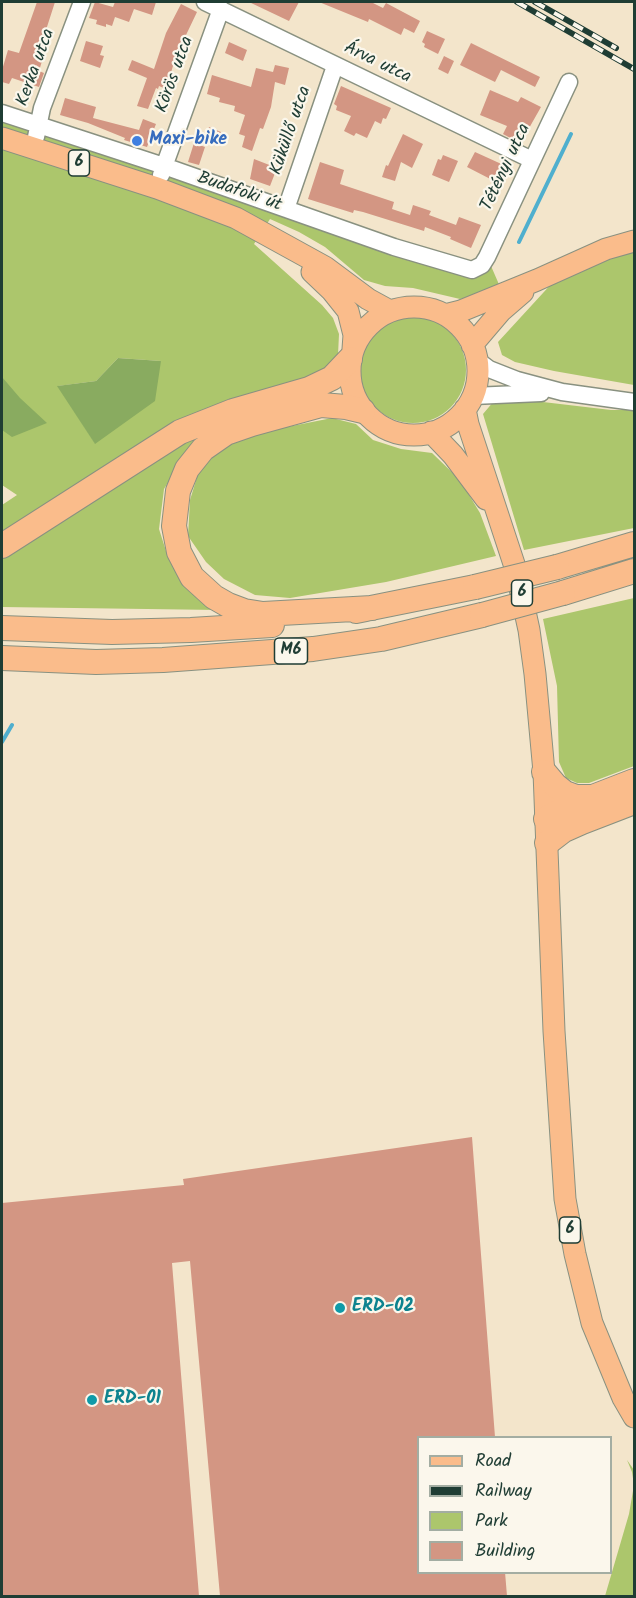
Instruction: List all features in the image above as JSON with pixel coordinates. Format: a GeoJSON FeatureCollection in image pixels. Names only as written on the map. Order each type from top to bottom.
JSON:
{"type":"FeatureCollection","features":[{"type":"Feature","properties":{"kind":"highway"},"geometry":{"type":"LineString","coordinates":[[2,546],[180,432],[233,411],[309,389],[332,378],[352,354]]}},
{"type":"Feature","properties":{"kind":"highway"},"geometry":{"type":"LineString","coordinates":[[363,411],[321,405],[226,433],[203,449],[187,469],[178,491],[174,526],[179,552],[192,577],[214,597],[228,605],[262,614],[372,608]]}},
{"type":"Feature","properties":{"kind":"highway","name":"M6"},"geometry":{"type":"LineString","coordinates":[[2,628],[112,632],[299,622],[475,587],[557,567],[634,544]]}},
{"type":"Feature","properties":{"kind":"highway","name":"M6"},"geometry":{"type":"LineString","coordinates":[[2,658],[96,662],[163,660],[313,649],[381,639],[482,615],[634,571]]}},
{"type":"Feature","properties":{"kind":"highway"},"geometry":{"type":"LineString","coordinates":[[574,590],[634,578]]}},
{"type":"Feature","properties":{"kind":"highway"},"geometry":{"type":"LineString","coordinates":[[544,772],[565,793],[576,797],[593,797]]}},
{"type":"Feature","properties":{"kind":"highway"},"geometry":{"type":"LineString","coordinates":[[547,831],[593,797],[634,781]]}},
{"type":"Feature","properties":{"kind":"highway"},"geometry":{"type":"LineString","coordinates":[[547,831],[564,830],[634,802]]}},
{"type":"Feature","properties":{"kind":"main road","name":"Budafoki út"},"geometry":{"type":"LineString","coordinates":[[2,138],[157,188],[236,218],[325,267],[368,299],[390,311]]}},
{"type":"Feature","properties":{"kind":"main road"},"geometry":{"type":"LineString","coordinates":[[445,315],[537,280],[606,249],[634,241]]}},
{"type":"Feature","properties":{"kind":"main road","name":"Budafoki út"},"geometry":{"type":"LineString","coordinates":[[280,243],[332,291],[348,311],[354,335],[352,354]]}},
{"type":"Feature","properties":{"kind":"main road"},"geometry":{"type":"LineString","coordinates":[[352,354],[364,330],[371,322],[390,311],[412,306],[434,310],[445,315],[461,327],[475,353],[501,311],[537,280]]}},
{"type":"Feature","properties":{"kind":"main road","name":"6"},"geometry":{"type":"LineString","coordinates":[[475,353],[478,372],[469,402],[468,424],[516,570],[535,674],[544,772],[556,1079],[565,1199],[575,1254],[592,1323],[623,1398],[634,1418]]}},
{"type":"Feature","properties":{"kind":"main road","name":"6"},"geometry":{"type":"LineString","coordinates":[[352,354],[349,372],[351,386],[363,411]]}},
{"type":"Feature","properties":{"kind":"main road"},"geometry":{"type":"LineString","coordinates":[[363,411],[372,420],[394,432],[419,435],[431,432],[456,419],[469,402]]}},
{"type":"Feature","properties":{"kind":"main road","name":"6"},"geometry":{"type":"LineString","coordinates":[[431,432],[453,455],[497,514]]}},
{"type":"Feature","properties":{"kind":"street","name":"Kerka utca"},"geometry":{"type":"LineString","coordinates":[[33,148],[42,108],[82,2]]}},
{"type":"Feature","properties":{"kind":"street","name":"Árva utca"},"geometry":{"type":"LineString","coordinates":[[205,2],[532,160]]}},
{"type":"Feature","properties":{"kind":"street","name":"Körös utca"},"geometry":{"type":"LineString","coordinates":[[157,188],[221,9]]}},
{"type":"Feature","properties":{"kind":"street","name":"Küküllő utca"},"geometry":{"type":"LineString","coordinates":[[286,209],[335,66]]}},
{"type":"Feature","properties":{"kind":"street","name":"Tétényi utca"},"geometry":{"type":"LineString","coordinates":[[478,268],[487,257],[569,82]]}},
{"type":"Feature","properties":{"kind":"street","name":"Budafoki út"},"geometry":{"type":"LineString","coordinates":[[2,113],[164,166],[394,247],[466,269],[478,268]]}},
{"type":"Feature","properties":{"kind":"street"},"geometry":{"type":"LineString","coordinates":[[106,171],[113,151]]}},
{"type":"Feature","properties":{"kind":"street"},"geometry":{"type":"LineString","coordinates":[[475,353],[489,369],[517,380],[562,392],[634,402]]}},
{"type":"Feature","properties":{"kind":"street"},"geometry":{"type":"LineString","coordinates":[[469,402],[562,392]]}},
{"type":"Feature","properties":{"kind":"green space"},"geometry":{"type":"Polygon","coordinates":[[[2,119],[471,275],[491,266],[501,289],[460,299],[413,288],[385,286],[364,280],[325,247],[270,219],[254,244],[322,305],[333,318],[339,334],[338,355],[330,369],[260,396],[2,540],[2,505],[17,495],[2,485],[2,119]],[[118,358],[96,381],[58,386],[95,443],[161,361],[118,358]]]}},
{"type":"Feature","properties":{"kind":"green space"},"geometry":{"type":"Polygon","coordinates":[[[634,251],[634,385],[554,371],[515,362],[502,355],[498,342],[554,281],[634,251]]]}},
{"type":"Feature","properties":{"kind":"green space"},"geometry":{"type":"Polygon","coordinates":[[[413,317],[433,321],[451,332],[462,350],[466,370],[462,390],[451,408],[433,419],[413,423],[393,419],[375,408],[364,390],[360,370],[364,350],[375,332],[393,321],[413,317]]]}},
{"type":"Feature","properties":{"kind":"green space"},"geometry":{"type":"Polygon","coordinates":[[[118,358],[161,361],[155,401],[95,444],[57,386],[96,381],[118,358]]]}},
{"type":"Feature","properties":{"kind":"green space"},"geometry":{"type":"Polygon","coordinates":[[[2,377],[20,398],[47,423],[12,437],[2,430],[2,377]]]}},
{"type":"Feature","properties":{"kind":"green space"},"geometry":{"type":"Polygon","coordinates":[[[494,401],[543,402],[611,410],[634,410],[634,528],[524,550],[483,414],[494,401]]]}},
{"type":"Feature","properties":{"kind":"green space"},"geometry":{"type":"Polygon","coordinates":[[[332,418],[356,424],[373,440],[401,449],[432,453],[460,480],[480,513],[496,556],[386,582],[290,598],[255,595],[224,579],[206,562],[188,536],[190,500],[198,474],[222,446],[262,432],[332,418]]]}},
{"type":"Feature","properties":{"kind":"green space"},"geometry":{"type":"Polygon","coordinates":[[[211,429],[186,453],[164,489],[159,529],[166,551],[184,581],[219,610],[2,607],[2,555],[150,462],[211,429]]]}},
{"type":"Feature","properties":{"kind":"green space"},"geometry":{"type":"Polygon","coordinates":[[[634,598],[634,766],[589,783],[577,783],[566,778],[559,762],[557,686],[543,619],[634,598]]]}},
{"type":"Feature","properties":{"kind":"green space"},"geometry":{"type":"Polygon","coordinates":[[[627,1460],[634,1470],[634,1485],[632,1472],[627,1460]]]}},
{"type":"Feature","properties":{"kind":"green space"},"geometry":{"type":"Polygon","coordinates":[[[634,1485],[634,1596],[605,1596],[612,1574],[629,1514],[634,1485]]]}},
{"type":"Feature","properties":{"kind":"building"},"geometry":{"type":"Polygon","coordinates":[[[37,2],[55,2],[38,60],[42,61],[39,71],[44,73],[39,87],[12,78],[9,84],[2,82],[2,70],[8,50],[19,53],[37,2]]]}},
{"type":"Feature","properties":{"kind":"building"},"geometry":{"type":"Polygon","coordinates":[[[95,2],[113,7],[115,2],[156,2],[152,15],[134,9],[129,22],[115,17],[112,26],[106,24],[106,27],[96,24],[97,20],[89,18],[95,2]]]}},
{"type":"Feature","properties":{"kind":"building"},"geometry":{"type":"Polygon","coordinates":[[[249,2],[299,2],[289,21],[249,2]]]}},
{"type":"Feature","properties":{"kind":"building"},"geometry":{"type":"Polygon","coordinates":[[[319,2],[371,2],[383,8],[386,3],[420,21],[414,33],[404,28],[401,35],[369,19],[368,22],[319,2]]]}},
{"type":"Feature","properties":{"kind":"building"},"geometry":{"type":"Polygon","coordinates":[[[181,4],[197,12],[176,56],[166,89],[159,86],[158,89],[156,88],[148,109],[137,106],[147,78],[128,70],[132,60],[154,69],[166,33],[181,4]]]}},
{"type":"Feature","properties":{"kind":"building"},"geometry":{"type":"Polygon","coordinates":[[[427,31],[445,39],[438,54],[424,47],[425,44],[422,42],[427,31]]]}},
{"type":"Feature","properties":{"kind":"building"},"geometry":{"type":"Polygon","coordinates":[[[86,41],[103,46],[100,55],[104,56],[100,68],[80,61],[86,41]]]}},
{"type":"Feature","properties":{"kind":"building"},"geometry":{"type":"Polygon","coordinates":[[[229,42],[247,50],[243,61],[225,53],[229,42]]]}},
{"type":"Feature","properties":{"kind":"building"},"geometry":{"type":"Polygon","coordinates":[[[471,43],[540,77],[535,87],[501,70],[495,82],[460,65],[471,43]]]}},
{"type":"Feature","properties":{"kind":"building"},"geometry":{"type":"Polygon","coordinates":[[[444,56],[454,61],[448,74],[438,69],[444,56]]]}},
{"type":"Feature","properties":{"kind":"building"},"geometry":{"type":"Polygon","coordinates":[[[275,65],[289,68],[285,85],[275,82],[271,107],[252,151],[242,147],[245,136],[239,134],[245,115],[234,111],[235,106],[219,102],[220,98],[207,94],[212,75],[251,87],[256,68],[273,72],[275,65]]]}},
{"type":"Feature","properties":{"kind":"building"},"geometry":{"type":"Polygon","coordinates":[[[341,86],[391,108],[381,124],[375,121],[367,138],[356,133],[354,136],[344,131],[351,116],[336,110],[337,106],[334,104],[341,86]]]}},
{"type":"Feature","properties":{"kind":"building"},"geometry":{"type":"Polygon","coordinates":[[[490,90],[518,102],[521,97],[541,107],[524,137],[519,134],[516,141],[503,134],[507,126],[480,115],[490,90]]]}},
{"type":"Feature","properties":{"kind":"building"},"geometry":{"type":"Polygon","coordinates":[[[65,98],[96,107],[93,118],[139,130],[143,119],[156,124],[147,147],[124,140],[125,138],[88,123],[60,115],[65,98]]]}},
{"type":"Feature","properties":{"kind":"building"},"geometry":{"type":"Polygon","coordinates":[[[209,127],[221,132],[216,145],[204,141],[209,127]]]}},
{"type":"Feature","properties":{"kind":"building"},"geometry":{"type":"Polygon","coordinates":[[[403,134],[423,144],[412,168],[401,162],[395,181],[382,177],[386,165],[388,166],[403,134]]]}},
{"type":"Feature","properties":{"kind":"building"},"geometry":{"type":"Polygon","coordinates":[[[194,143],[205,147],[199,165],[188,162],[194,143]]]}},
{"type":"Feature","properties":{"kind":"building"},"geometry":{"type":"Polygon","coordinates":[[[475,152],[508,167],[510,172],[502,185],[467,167],[475,152]]]}},
{"type":"Feature","properties":{"kind":"building"},"geometry":{"type":"Polygon","coordinates":[[[443,155],[458,161],[449,182],[432,175],[438,159],[441,160],[443,155]]]}},
{"type":"Feature","properties":{"kind":"building"},"geometry":{"type":"Polygon","coordinates":[[[254,159],[277,168],[270,186],[250,179],[254,159]]]}},
{"type":"Feature","properties":{"kind":"building"},"geometry":{"type":"Polygon","coordinates":[[[320,162],[344,170],[340,184],[394,202],[392,209],[410,215],[413,205],[431,211],[429,215],[456,225],[459,217],[481,225],[471,248],[425,227],[424,231],[363,212],[354,210],[353,213],[308,199],[320,162]]]}},
{"type":"Feature","properties":{"kind":"building","name":"ERD-02"},"geometry":{"type":"Polygon","coordinates":[[[472,1137],[495,1436],[417,1436],[417,1574],[505,1574],[507,1596],[220,1596],[190,1261],[172,1263],[199,1596],[2,1596],[2,1203],[184,1185],[183,1179],[472,1137]]]}},
{"type":"Feature","properties":{"kind":"waterway"},"geometry":{"type":"LineString","coordinates":[[519,242],[571,134]]}},
{"type":"Feature","properties":{"kind":"waterway"},"geometry":{"type":"LineString","coordinates":[[2,742],[12,725]]}},
{"type":"Feature","properties":{"kind":"railway"},"geometry":{"type":"LineString","coordinates":[[517,2],[634,69]]}},
{"type":"Feature","properties":{"kind":"railway"},"geometry":{"type":"LineString","coordinates":[[535,2],[616,48]]}},
{"type":"Feature","properties":{"kind":"place","name":"Maxi-bike"},"geometry":{"type":"Point","coordinates":[137,141]}},
{"type":"Feature","properties":{"kind":"place","name":"ERD-02"},"geometry":{"type":"Point","coordinates":[340,1308]}},
{"type":"Feature","properties":{"kind":"place","name":"ERD-01"},"geometry":{"type":"Point","coordinates":[92,1400]}}]}
